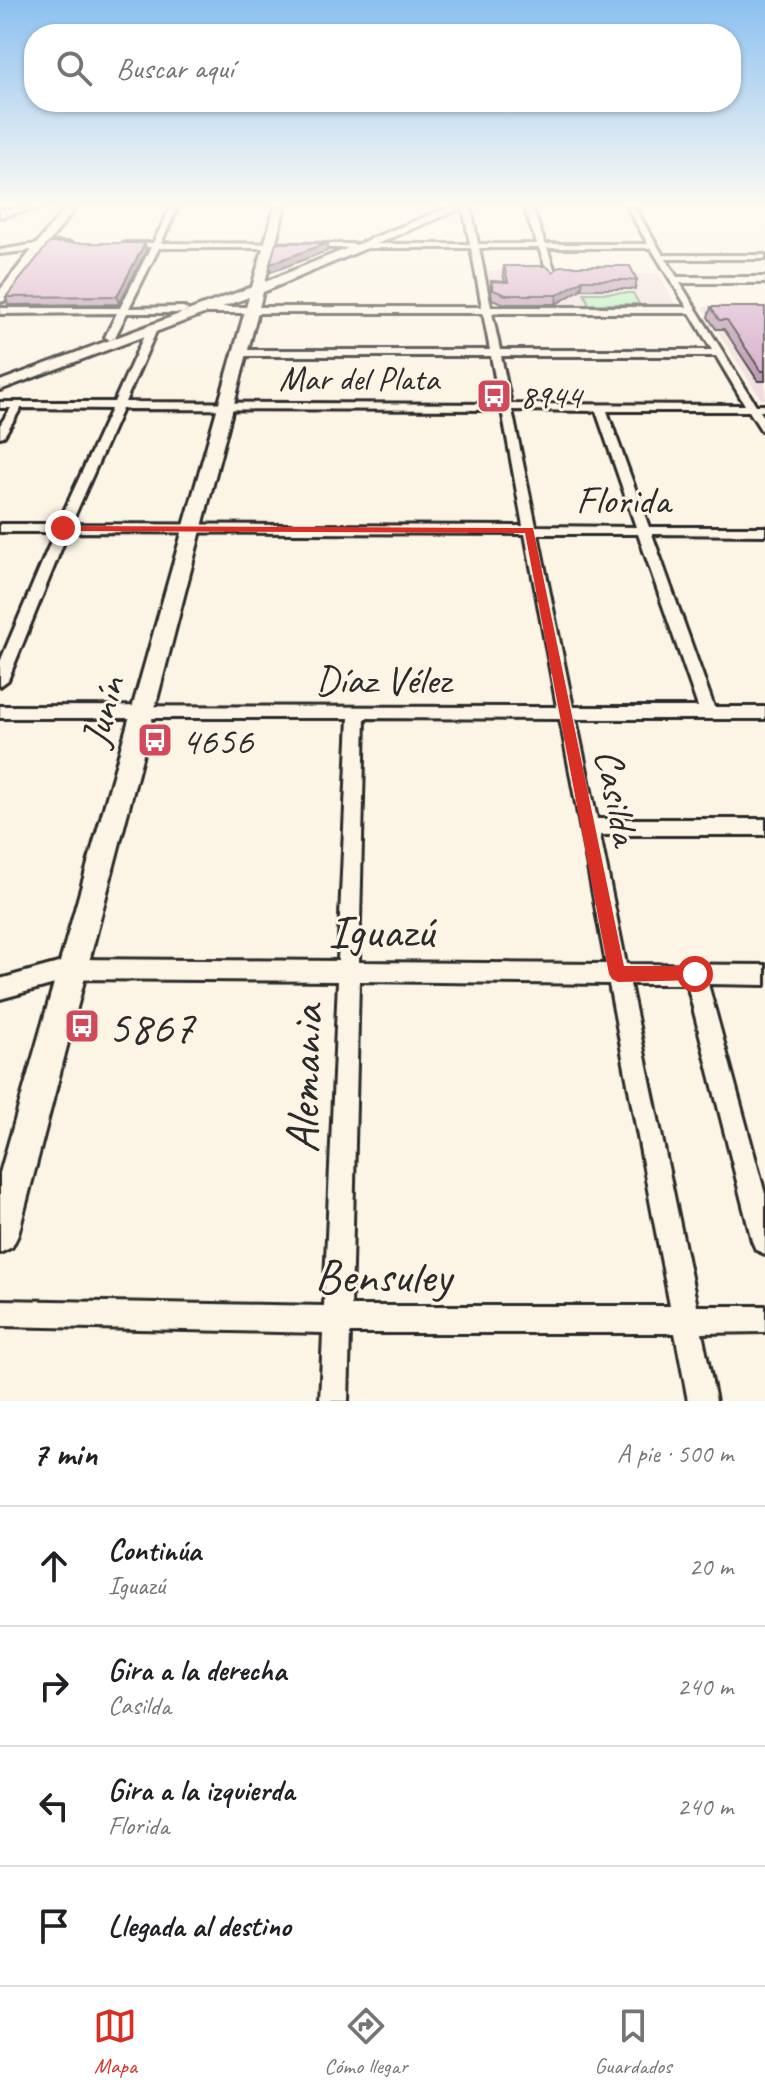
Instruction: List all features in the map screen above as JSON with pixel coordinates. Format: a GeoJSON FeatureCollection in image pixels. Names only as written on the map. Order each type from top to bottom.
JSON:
{"type":"FeatureCollection","features":[{"type":"Feature","properties":{"kind":"main road"},"geometry":{"type":"LineString","coordinates":[[0,298],[20,272]]}},
{"type":"Feature","properties":{"kind":"main road","name":"Junín"},"geometry":{"type":"LineString","coordinates":[[0,1235],[263,272]]}},
{"type":"Feature","properties":{"kind":"main road"},"geometry":{"type":"LineString","coordinates":[[0,386],[201,310],[290,272]]}},
{"type":"Feature","properties":{"kind":"main road"},"geometry":{"type":"LineString","coordinates":[[0,379],[183,310],[295,272]]}},
{"type":"Feature","properties":{"kind":"street"},"geometry":{"type":"LineString","coordinates":[[110,337],[141,272]]}},
{"type":"Feature","properties":{"kind":"street","name":"Casilda"},"geometry":{"type":"LineString","coordinates":[[479,272],[702,1401]]}},
{"type":"Feature","properties":{"kind":"street"},"geometry":{"type":"LineString","coordinates":[[670,272],[719,353],[759,408],[765,428]]}},
{"type":"Feature","properties":{"kind":"street"},"geometry":{"type":"LineString","coordinates":[[675,280],[765,280]]}},
{"type":"Feature","properties":{"kind":"street"},"geometry":{"type":"LineString","coordinates":[[0,311],[183,310]]}},
{"type":"Feature","properties":{"kind":"street"},"geometry":{"type":"LineString","coordinates":[[201,310],[693,310]]}},
{"type":"Feature","properties":{"kind":"street"},"geometry":{"type":"LineString","coordinates":[[0,680],[63,528],[153,327]]}},
{"type":"Feature","properties":{"kind":"street"},"geometry":{"type":"LineString","coordinates":[[242,353],[719,353]]}},
{"type":"Feature","properties":{"kind":"street","name":"Mar del Plata"},"geometry":{"type":"LineString","coordinates":[[0,405],[759,408]]}},
{"type":"Feature","properties":{"kind":"street"},"geometry":{"type":"LineString","coordinates":[[0,434],[18,405]]}},
{"type":"Feature","properties":{"kind":"street"},"geometry":{"type":"LineString","coordinates":[[600,407],[708,713]]}},
{"type":"Feature","properties":{"kind":"street","name":"Florida"},"geometry":{"type":"LineString","coordinates":[[0,528],[765,531]]}},
{"type":"Feature","properties":{"kind":"street","name":"Díaz Vélez"},"geometry":{"type":"LineString","coordinates":[[0,712],[765,713]]}},
{"type":"Feature","properties":{"kind":"street","name":"Alemania"},"geometry":{"type":"LineString","coordinates":[[334,1401],[357,713]]}},
{"type":"Feature","properties":{"kind":"street"},"geometry":{"type":"LineString","coordinates":[[590,827],[765,827]]}},
{"type":"Feature","properties":{"kind":"street","name":"Iguazú"},"geometry":{"type":"LineString","coordinates":[[0,989],[73,969],[765,975]]}},
{"type":"Feature","properties":{"kind":"street"},"geometry":{"type":"LineString","coordinates":[[695,974],[765,1241]]}},
{"type":"Feature","properties":{"kind":"street","name":"Bensuley"},"geometry":{"type":"LineString","coordinates":[[0,1313],[337,1320],[765,1319]]}},
{"type":"Feature","properties":{"kind":"shaded area"},"geometry":{"type":"Polygon","coordinates":[[[486,272],[659,274],[675,304],[552,306],[557,303],[507,290],[490,290],[486,272]]]}},
{"type":"Feature","properties":{"kind":"shaded area"},"geometry":{"type":"Polygon","coordinates":[[[702,307],[765,307],[765,399],[761,399],[702,307]]]}},
{"type":"Feature","properties":{"kind":"green space"},"geometry":{"type":"Polygon","coordinates":[[[584,293],[633,293],[639,304],[589,304],[584,293]]]}},
{"type":"Feature","properties":{"kind":"building"},"geometry":{"type":"Polygon","coordinates":[[[26,272],[129,272],[117,296],[6,297],[26,272]]]}},
{"type":"Feature","properties":{"kind":"building"},"geometry":{"type":"Polygon","coordinates":[[[506,272],[633,272],[637,280],[583,280],[557,295],[506,295],[493,290],[491,281],[508,282],[506,272]]]}},
{"type":"Feature","properties":{"kind":"building"},"geometry":{"type":"Polygon","coordinates":[[[711,307],[765,307],[765,371],[761,371],[727,320],[719,320],[711,307]]]}},
{"type":"Feature","properties":{"kind":"place","name":"8944"},"geometry":{"type":"Point","coordinates":[494,396]}},
{"type":"Feature","properties":{"kind":"place","name":"4656"},"geometry":{"type":"Point","coordinates":[155,740]}},
{"type":"Feature","properties":{"kind":"place","name":"5867"},"geometry":{"type":"Point","coordinates":[82,1026]}},
{"type":"Feature","properties":{"kind":"route"},"geometry":{"type":"LineString","coordinates":[[63,528],[529,530],[618,974],[695,974]]}}]}
